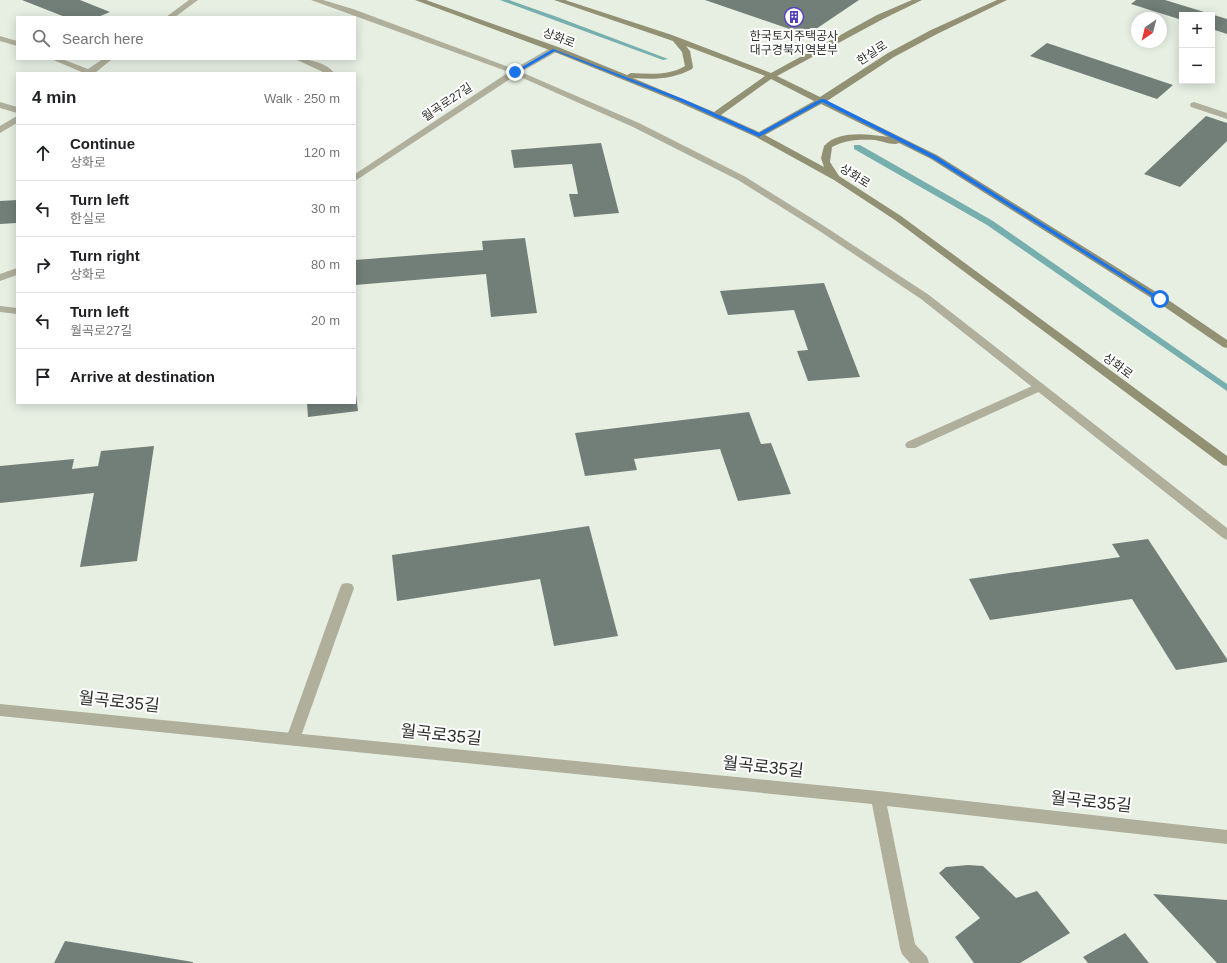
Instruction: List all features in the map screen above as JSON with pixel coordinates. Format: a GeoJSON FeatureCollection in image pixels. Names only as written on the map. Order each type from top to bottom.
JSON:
{"type":"FeatureCollection","features":[{"type":"Feature","properties":{"kind":"main road","name":"상화로"},"geometry":{"type":"LineString","coordinates":[[420,0],[620,74],[759,135],[837,178],[898,218],[1227,462]]}},
{"type":"Feature","properties":{"kind":"main road"},"geometry":{"type":"LineString","coordinates":[[558,0],[674,39],[771,76],[921,150],[1160,299],[1227,345]]}},
{"type":"Feature","properties":{"kind":"main road","name":"한실로"},"geometry":{"type":"LineString","coordinates":[[715,115],[771,76],[880,17],[918,0]]}},
{"type":"Feature","properties":{"kind":"main road","name":"한실로"},"geometry":{"type":"LineString","coordinates":[[759,135],[822,100],[891,55],[934,32],[1003,0]]}},
{"type":"Feature","properties":{"kind":"main road"},"geometry":{"type":"LineString","coordinates":[[620,74],[653,77],[672,75],[689,67],[686,51],[674,39]]}},
{"type":"Feature","properties":{"kind":"main road"},"geometry":{"type":"LineString","coordinates":[[837,178],[827,167],[824,157],[828,146],[840,140],[853,138],[880,138],[921,150]]}},
{"type":"Feature","properties":{"kind":"street"},"geometry":{"type":"LineString","coordinates":[[171,16],[194,0]]}},
{"type":"Feature","properties":{"kind":"street"},"geometry":{"type":"LineString","coordinates":[[315,0],[350,10],[515,72],[636,125],[741,178],[821,228],[925,297],[1227,535]]}},
{"type":"Feature","properties":{"kind":"street"},"geometry":{"type":"LineString","coordinates":[[0,38],[16,44]]}},
{"type":"Feature","properties":{"kind":"street","name":"월곡로27길"},"geometry":{"type":"LineString","coordinates":[[356,177],[515,72],[555,50]]}},
{"type":"Feature","properties":{"kind":"street"},"geometry":{"type":"LineString","coordinates":[[57,60],[87,72]]}},
{"type":"Feature","properties":{"kind":"street"},"geometry":{"type":"LineString","coordinates":[[90,72],[107,60]]}},
{"type":"Feature","properties":{"kind":"street"},"geometry":{"type":"LineString","coordinates":[[302,60],[326,69],[329,72]]}},
{"type":"Feature","properties":{"kind":"street"},"geometry":{"type":"LineString","coordinates":[[0,105],[16,110]]}},
{"type":"Feature","properties":{"kind":"street"},"geometry":{"type":"LineString","coordinates":[[1194,105],[1227,116]]}},
{"type":"Feature","properties":{"kind":"street"},"geometry":{"type":"LineString","coordinates":[[0,130],[16,120]]}},
{"type":"Feature","properties":{"kind":"street"},"geometry":{"type":"LineString","coordinates":[[0,278],[16,271]]}},
{"type":"Feature","properties":{"kind":"street"},"geometry":{"type":"LineString","coordinates":[[0,309],[16,311]]}},
{"type":"Feature","properties":{"kind":"street"},"geometry":{"type":"LineString","coordinates":[[911,444],[1039,387]]}},
{"type":"Feature","properties":{"kind":"street"},"geometry":{"type":"LineString","coordinates":[[293,739],[347,588]]}},
{"type":"Feature","properties":{"kind":"street","name":"월곡로35길"},"geometry":{"type":"LineString","coordinates":[[0,710],[878,798],[1227,837]]}},
{"type":"Feature","properties":{"kind":"street"},"geometry":{"type":"LineString","coordinates":[[878,798],[908,948],[921,963]]}},
{"type":"Feature","properties":{"kind":"building"},"geometry":{"type":"Polygon","coordinates":[[[22,0],[80,0],[110,12],[100,16],[62,16],[22,0]]]}},
{"type":"Feature","properties":{"kind":"building","name":"한국토지주택공사 대구경북지역본부"},"geometry":{"type":"Polygon","coordinates":[[[705,0],[859,0],[807,35],[705,0]]]}},
{"type":"Feature","properties":{"kind":"building"},"geometry":{"type":"Polygon","coordinates":[[[1136,0],[1165,0],[1204,12],[1179,12],[1179,19],[1167,15],[1167,12],[1156,12],[1131,4],[1136,0]]]}},
{"type":"Feature","properties":{"kind":"building"},"geometry":{"type":"Polygon","coordinates":[[[1215,15],[1227,19],[1227,34],[1215,30],[1215,15]]]}},
{"type":"Feature","properties":{"kind":"building"},"geometry":{"type":"Polygon","coordinates":[[[1047,43],[1173,85],[1157,99],[1030,56],[1047,43]]]}},
{"type":"Feature","properties":{"kind":"building"},"geometry":{"type":"Polygon","coordinates":[[[1206,116],[1227,123],[1227,141],[1180,187],[1144,174],[1206,116]]]}},
{"type":"Feature","properties":{"kind":"building"},"geometry":{"type":"Polygon","coordinates":[[[601,143],[619,213],[574,217],[569,194],[578,194],[572,164],[514,168],[511,150],[601,143]]]}},
{"type":"Feature","properties":{"kind":"building"},"geometry":{"type":"Polygon","coordinates":[[[16,200],[16,223],[0,224],[0,201],[16,200]]]}},
{"type":"Feature","properties":{"kind":"building"},"geometry":{"type":"Polygon","coordinates":[[[525,238],[537,313],[491,317],[486,274],[356,285],[356,260],[483,250],[482,241],[525,238]]]}},
{"type":"Feature","properties":{"kind":"building"},"geometry":{"type":"Polygon","coordinates":[[[824,283],[860,377],[808,381],[797,351],[808,350],[794,310],[728,315],[720,291],[824,283]]]}},
{"type":"Feature","properties":{"kind":"building"},"geometry":{"type":"Polygon","coordinates":[[[356,395],[358,411],[308,417],[307,404],[356,404],[356,395]]]}},
{"type":"Feature","properties":{"kind":"building"},"geometry":{"type":"Polygon","coordinates":[[[749,412],[761,444],[771,443],[791,494],[738,501],[720,449],[634,459],[637,470],[585,476],[575,433],[749,412]]]}},
{"type":"Feature","properties":{"kind":"building"},"geometry":{"type":"Polygon","coordinates":[[[154,446],[137,561],[80,567],[94,493],[0,503],[0,466],[74,459],[72,469],[98,466],[101,451],[154,446]]]}},
{"type":"Feature","properties":{"kind":"building"},"geometry":{"type":"Polygon","coordinates":[[[589,526],[618,636],[554,646],[540,579],[397,601],[392,555],[589,526]]]}},
{"type":"Feature","properties":{"kind":"building"},"geometry":{"type":"Polygon","coordinates":[[[1148,539],[1227,659],[1227,662],[1176,670],[1132,599],[990,620],[969,579],[1120,557],[1112,544],[1148,539]]]}},
{"type":"Feature","properties":{"kind":"building"},"geometry":{"type":"Polygon","coordinates":[[[968,865],[983,866],[1016,898],[1037,891],[1070,933],[1020,963],[974,963],[955,937],[980,918],[939,873],[946,867],[968,865]]]}},
{"type":"Feature","properties":{"kind":"building"},"geometry":{"type":"Polygon","coordinates":[[[1153,894],[1227,900],[1227,963],[1217,963],[1153,894]]]}},
{"type":"Feature","properties":{"kind":"building"},"geometry":{"type":"Polygon","coordinates":[[[1125,933],[1149,963],[1088,963],[1083,957],[1125,933]]]}},
{"type":"Feature","properties":{"kind":"building"},"geometry":{"type":"Polygon","coordinates":[[[65,941],[193,962],[193,963],[54,963],[65,941]]]}},
{"type":"Feature","properties":{"kind":"waterway"},"geometry":{"type":"LineString","coordinates":[[503,0],[665,59]]}},
{"type":"Feature","properties":{"kind":"waterway"},"geometry":{"type":"LineString","coordinates":[[857,147],[990,223],[1227,388]]}},
{"type":"Feature","properties":{"kind":"place","name":"한국토지주택공사 대구경북지역본부"},"geometry":{"type":"Point","coordinates":[794,17]}},
{"type":"Feature","properties":{"kind":"route"},"geometry":{"type":"LineString","coordinates":[[515,72],[555,50],[620,74],[759,135],[822,100],[934,157],[1160,299]]}}]}
